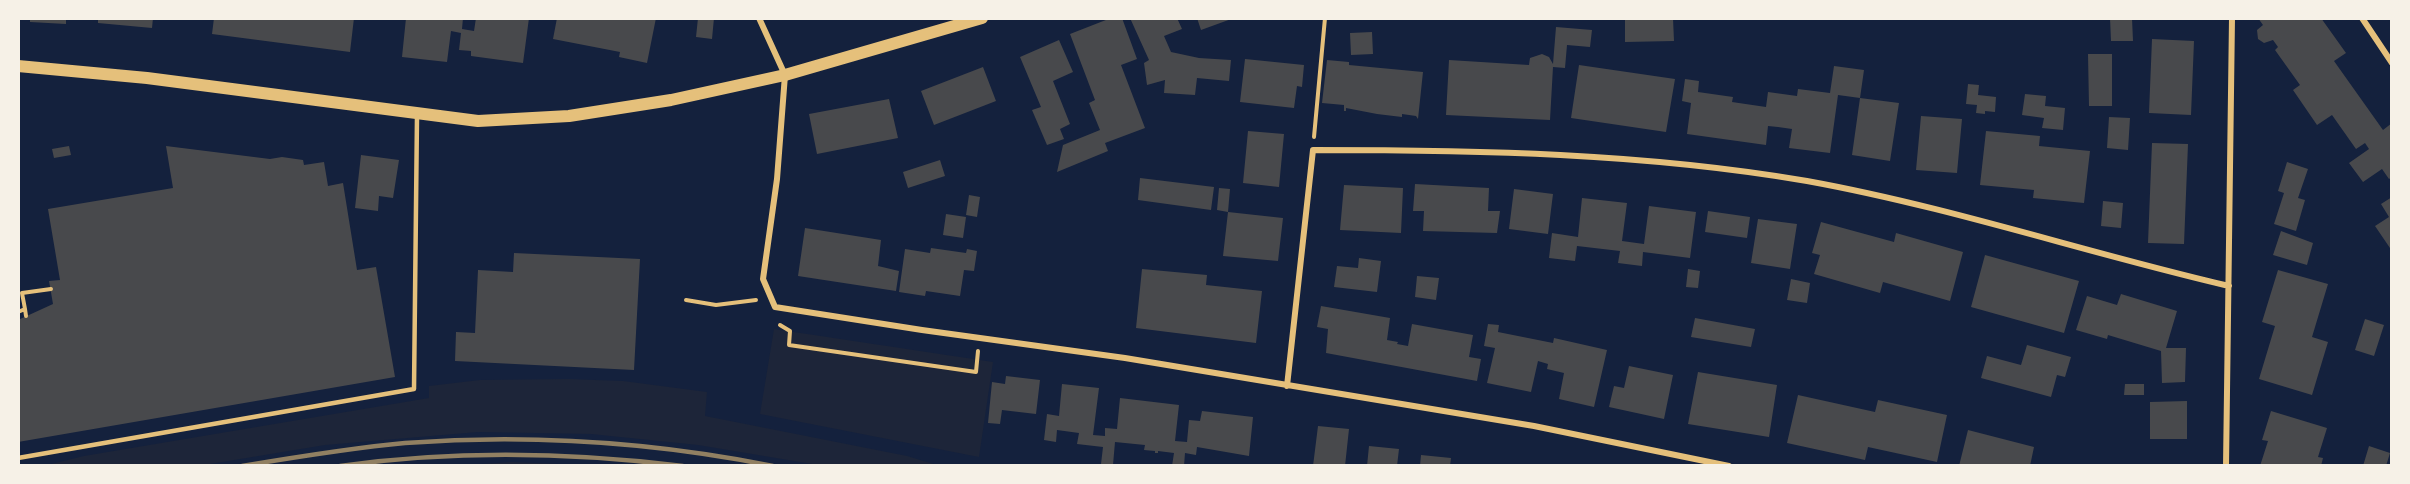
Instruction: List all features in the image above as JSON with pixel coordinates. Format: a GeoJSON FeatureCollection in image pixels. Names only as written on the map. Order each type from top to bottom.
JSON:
{"type":"FeatureCollection","features":[{"type":"Feature","properties":{"kind":"main road"},"geometry":{"type":"LineString","coordinates":[[18,66],[147,78],[478,121],[569,116],[671,100],[785,75],[982,18]]}},
{"type":"Feature","properties":{"kind":"street"},"geometry":{"type":"LineString","coordinates":[[759,18],[785,75],[777,179],[763,279],[775,307],[1125,358],[1534,426],[1729,466]]}},
{"type":"Feature","properties":{"kind":"street"},"geometry":{"type":"LineString","coordinates":[[2226,466],[2232,18]]}},
{"type":"Feature","properties":{"kind":"street"},"geometry":{"type":"LineString","coordinates":[[2362,18],[2392,63]]}},
{"type":"Feature","properties":{"kind":"street"},"geometry":{"type":"LineString","coordinates":[[1287,386],[1313,150],[1470,150],[1667,163],[1805,181],[1921,204],[2165,271],[2229,286]]}},
{"type":"Feature","properties":{"kind":"lane"},"geometry":{"type":"LineString","coordinates":[[18,458],[414,389],[417,113]]}},
{"type":"Feature","properties":{"kind":"path"},"geometry":{"type":"LineString","coordinates":[[1313,150],[1325,18]]}},
{"type":"Feature","properties":{"kind":"path"},"geometry":{"type":"LineString","coordinates":[[26,316],[22,293],[51,289]]}},
{"type":"Feature","properties":{"kind":"path"},"geometry":{"type":"LineString","coordinates":[[686,300],[716,305],[763,299],[770,295]]}},
{"type":"Feature","properties":{"kind":"path"},"geometry":{"type":"LineString","coordinates":[[18,312],[25,309]]}},
{"type":"Feature","properties":{"kind":"path"},"geometry":{"type":"LineString","coordinates":[[776,322],[790,331],[789,345],[976,372],[979,338]]}},
{"type":"Feature","properties":{"kind":"shaded area"},"geometry":{"type":"Polygon","coordinates":[[[774,329],[993,362],[979,457],[760,414],[774,329]]]}},
{"type":"Feature","properties":{"kind":"shaded area"},"geometry":{"type":"Polygon","coordinates":[[[480,380],[623,381],[707,392],[705,416],[907,456],[940,466],[824,466],[698,445],[591,434],[478,432],[325,445],[198,466],[43,466],[84,456],[429,398],[429,386],[480,380]]]}},
{"type":"Feature","properties":{"kind":"shaded area"},"geometry":{"type":"Polygon","coordinates":[[[512,462],[604,466],[453,466],[512,462]]]}},
{"type":"Feature","properties":{"kind":"building"},"geometry":{"type":"Polygon","coordinates":[[[30,18],[66,18],[66,24],[30,22],[30,18]]]}},
{"type":"Feature","properties":{"kind":"building"},"geometry":{"type":"Polygon","coordinates":[[[98,18],[153,18],[152,28],[98,23],[98,18]]]}},
{"type":"Feature","properties":{"kind":"building"},"geometry":{"type":"Polygon","coordinates":[[[214,18],[354,18],[350,52],[212,34],[214,18]]]}},
{"type":"Feature","properties":{"kind":"building"},"geometry":{"type":"Polygon","coordinates":[[[406,18],[463,18],[462,29],[474,31],[476,18],[529,18],[523,63],[471,56],[471,51],[459,50],[461,33],[451,31],[447,62],[402,57],[406,18]]]}},
{"type":"Feature","properties":{"kind":"building"},"geometry":{"type":"Polygon","coordinates":[[[557,18],[656,18],[647,63],[619,57],[620,52],[553,39],[557,18]]]}},
{"type":"Feature","properties":{"kind":"building"},"geometry":{"type":"Polygon","coordinates":[[[698,18],[714,18],[712,39],[696,37],[698,18]]]}},
{"type":"Feature","properties":{"kind":"building"},"geometry":{"type":"Polygon","coordinates":[[[1111,18],[1122,18],[1137,59],[1121,65],[1145,128],[1105,143],[1108,151],[1057,172],[1063,145],[1100,130],[1089,103],[1095,100],[1070,34],[1111,18]]]}},
{"type":"Feature","properties":{"kind":"building"},"geometry":{"type":"Polygon","coordinates":[[[1130,18],[1177,18],[1182,29],[1164,36],[1171,52],[1199,58],[1231,60],[1229,81],[1197,78],[1195,95],[1164,93],[1165,80],[1147,85],[1144,63],[1149,60],[1130,18]]]}},
{"type":"Feature","properties":{"kind":"building"},"geometry":{"type":"Polygon","coordinates":[[[1197,18],[1234,18],[1201,30],[1197,18]]]}},
{"type":"Feature","properties":{"kind":"building"},"geometry":{"type":"Polygon","coordinates":[[[1625,18],[1673,18],[1674,41],[1625,42],[1625,18]]]}},
{"type":"Feature","properties":{"kind":"building"},"geometry":{"type":"Polygon","coordinates":[[[2110,18],[2132,18],[2133,41],[2111,41],[2110,18]]]}},
{"type":"Feature","properties":{"kind":"building"},"geometry":{"type":"Polygon","coordinates":[[[2258,18],[2314,18],[2316,20],[2321,18],[2346,53],[2334,61],[2383,130],[2392,123],[2392,177],[2389,179],[2382,169],[2363,182],[2349,163],[2369,149],[2365,143],[2356,149],[2332,115],[2317,125],[2293,90],[2300,85],[2275,50],[2278,47],[2273,40],[2264,43],[2258,39],[2257,30],[2263,25],[2258,18]]]}},
{"type":"Feature","properties":{"kind":"building"},"geometry":{"type":"Polygon","coordinates":[[[1556,27],[1592,30],[1590,47],[1567,45],[1565,68],[1553,67],[1550,120],[1446,115],[1449,60],[1529,65],[1530,58],[1542,54],[1549,57],[1553,64],[1556,27]]]}},
{"type":"Feature","properties":{"kind":"building"},"geometry":{"type":"Polygon","coordinates":[[[1372,32],[1373,54],[1351,55],[1350,33],[1372,32]]]}},
{"type":"Feature","properties":{"kind":"building"},"geometry":{"type":"Polygon","coordinates":[[[2152,39],[2194,41],[2191,115],[2149,113],[2152,39]]]}},
{"type":"Feature","properties":{"kind":"building"},"geometry":{"type":"Polygon","coordinates":[[[1059,40],[1073,72],[1053,81],[1070,124],[1060,129],[1064,139],[1047,145],[1032,110],[1041,107],[1020,57],[1059,40]]]}},
{"type":"Feature","properties":{"kind":"building"},"geometry":{"type":"Polygon","coordinates":[[[2088,54],[2112,54],[2112,106],[2089,106],[2088,54]]]}},
{"type":"Feature","properties":{"kind":"building"},"geometry":{"type":"Polygon","coordinates":[[[1245,59],[1304,65],[1302,87],[1297,86],[1294,108],[1240,102],[1245,59]]]}},
{"type":"Feature","properties":{"kind":"building"},"geometry":{"type":"Polygon","coordinates":[[[1327,60],[1349,62],[1349,65],[1423,72],[1418,119],[1416,116],[1402,114],[1402,117],[1346,108],[1344,111],[1344,105],[1322,103],[1327,60]]]}},
{"type":"Feature","properties":{"kind":"building"},"geometry":{"type":"Polygon","coordinates":[[[1579,65],[1675,79],[1666,132],[1571,118],[1579,65]]]}},
{"type":"Feature","properties":{"kind":"building"},"geometry":{"type":"Polygon","coordinates":[[[1834,66],[1864,70],[1860,98],[1838,95],[1830,153],[1789,148],[1792,129],[1778,127],[1768,126],[1766,145],[1687,134],[1691,103],[1682,101],[1685,79],[1699,81],[1698,92],[1733,97],[1732,102],[1766,107],[1768,92],[1797,96],[1798,89],[1830,93],[1834,66]]]}},
{"type":"Feature","properties":{"kind":"building"},"geometry":{"type":"Polygon","coordinates":[[[983,67],[996,101],[934,125],[921,91],[983,67]]]}},
{"type":"Feature","properties":{"kind":"building"},"geometry":{"type":"Polygon","coordinates":[[[1968,84],[1979,85],[1978,95],[1996,97],[1995,112],[1976,113],[1977,105],[1966,104],[1968,84]]]}},
{"type":"Feature","properties":{"kind":"building"},"geometry":{"type":"Polygon","coordinates":[[[2025,94],[2046,96],[2045,106],[2065,108],[2063,130],[2042,128],[2044,118],[2022,115],[2025,94]]]}},
{"type":"Feature","properties":{"kind":"building"},"geometry":{"type":"Polygon","coordinates":[[[1860,98],[1899,103],[1890,161],[1852,155],[1860,98]]]}},
{"type":"Feature","properties":{"kind":"building"},"geometry":{"type":"Polygon","coordinates":[[[889,99],[898,138],[817,154],[809,114],[889,99]]]}},
{"type":"Feature","properties":{"kind":"building"},"geometry":{"type":"Polygon","coordinates":[[[1921,116],[1962,119],[1957,173],[1916,170],[1921,116]]]}},
{"type":"Feature","properties":{"kind":"building"},"geometry":{"type":"Polygon","coordinates":[[[2109,117],[2130,118],[2128,150],[2107,148],[2109,117]]]}},
{"type":"Feature","properties":{"kind":"building"},"geometry":{"type":"Polygon","coordinates":[[[1248,131],[1284,134],[1279,187],[1243,183],[1248,131]]]}},
{"type":"Feature","properties":{"kind":"building"},"geometry":{"type":"Polygon","coordinates":[[[1986,131],[2040,136],[2039,146],[2090,151],[2084,203],[2033,198],[2034,190],[1980,185],[1986,131]]]}},
{"type":"Feature","properties":{"kind":"building"},"geometry":{"type":"Polygon","coordinates":[[[2152,143],[2188,144],[2184,244],[2148,243],[2152,143]]]}},
{"type":"Feature","properties":{"kind":"building"},"geometry":{"type":"Polygon","coordinates":[[[69,146],[71,155],[54,158],[52,149],[69,146]]]}},
{"type":"Feature","properties":{"kind":"building"},"geometry":{"type":"Polygon","coordinates":[[[166,146],[270,159],[282,157],[303,160],[304,165],[324,162],[328,186],[343,183],[357,270],[376,267],[395,377],[18,442],[18,320],[53,304],[49,281],[60,280],[48,209],[173,188],[166,146]]]}},
{"type":"Feature","properties":{"kind":"building"},"geometry":{"type":"Polygon","coordinates":[[[361,155],[399,160],[393,198],[379,196],[378,211],[355,208],[361,155]]]}},
{"type":"Feature","properties":{"kind":"building"},"geometry":{"type":"Polygon","coordinates":[[[940,160],[945,176],[908,188],[903,172],[940,160]]]}},
{"type":"Feature","properties":{"kind":"building"},"geometry":{"type":"Polygon","coordinates":[[[2287,162],[2308,169],[2298,198],[2305,200],[2296,231],[2274,224],[2284,193],[2278,191],[2287,162]]]}},
{"type":"Feature","properties":{"kind":"building"},"geometry":{"type":"Polygon","coordinates":[[[1140,178],[1214,187],[1211,210],[1138,200],[1140,178]]]}},
{"type":"Feature","properties":{"kind":"building"},"geometry":{"type":"Polygon","coordinates":[[[1415,184],[1489,188],[1488,211],[1500,211],[1497,233],[1423,231],[1424,211],[1413,211],[1415,184]]]}},
{"type":"Feature","properties":{"kind":"building"},"geometry":{"type":"Polygon","coordinates":[[[1344,185],[1403,188],[1401,233],[1340,230],[1344,185]]]}},
{"type":"Feature","properties":{"kind":"building"},"geometry":{"type":"Polygon","coordinates":[[[1219,188],[1230,189],[1228,212],[1217,210],[1219,188]]]}},
{"type":"Feature","properties":{"kind":"building"},"geometry":{"type":"Polygon","coordinates":[[[1514,189],[1553,194],[1548,234],[1509,229],[1514,189]]]}},
{"type":"Feature","properties":{"kind":"building"},"geometry":{"type":"Polygon","coordinates":[[[969,195],[980,197],[977,217],[966,215],[969,195]]]}},
{"type":"Feature","properties":{"kind":"building"},"geometry":{"type":"Polygon","coordinates":[[[2392,197],[2392,251],[2375,226],[2389,217],[2381,204],[2392,197]]]}},
{"type":"Feature","properties":{"kind":"building"},"geometry":{"type":"Polygon","coordinates":[[[1582,198],[1627,203],[1622,241],[1644,244],[1649,206],[1696,212],[1690,258],[1643,252],[1642,266],[1618,263],[1620,251],[1577,246],[1575,261],[1549,258],[1552,233],[1578,237],[1582,198]]]}},
{"type":"Feature","properties":{"kind":"building"},"geometry":{"type":"Polygon","coordinates":[[[2103,201],[2123,203],[2121,228],[2101,226],[2103,201]]]}},
{"type":"Feature","properties":{"kind":"building"},"geometry":{"type":"Polygon","coordinates":[[[1708,211],[1750,217],[1747,238],[1705,232],[1708,211]]]}},
{"type":"Feature","properties":{"kind":"building"},"geometry":{"type":"Polygon","coordinates":[[[1228,212],[1283,218],[1278,261],[1223,256],[1228,212]]]}},
{"type":"Feature","properties":{"kind":"building"},"geometry":{"type":"Polygon","coordinates":[[[946,214],[966,217],[963,238],[943,235],[946,214]]]}},
{"type":"Feature","properties":{"kind":"building"},"geometry":{"type":"Polygon","coordinates":[[[1758,219],[1797,224],[1790,269],[1751,263],[1758,219]]]}},
{"type":"Feature","properties":{"kind":"building"},"geometry":{"type":"Polygon","coordinates":[[[1821,222],[1894,242],[1896,233],[1963,252],[1950,301],[1883,282],[1880,293],[1814,274],[1820,255],[1812,253],[1821,222]]]}},
{"type":"Feature","properties":{"kind":"building"},"geometry":{"type":"Polygon","coordinates":[[[805,228],[881,240],[878,266],[899,271],[896,291],[798,276],[805,228]]]}},
{"type":"Feature","properties":{"kind":"building"},"geometry":{"type":"Polygon","coordinates":[[[2281,231],[2313,243],[2307,265],[2273,255],[2281,231]]]}},
{"type":"Feature","properties":{"kind":"building"},"geometry":{"type":"Polygon","coordinates":[[[931,248],[966,253],[967,249],[977,251],[974,271],[964,270],[960,296],[926,291],[925,296],[899,292],[905,249],[930,253],[931,248]]]}},
{"type":"Feature","properties":{"kind":"building"},"geometry":{"type":"Polygon","coordinates":[[[514,253],[640,259],[634,370],[455,361],[456,332],[475,333],[478,270],[513,272],[514,253]]]}},
{"type":"Feature","properties":{"kind":"building"},"geometry":{"type":"Polygon","coordinates":[[[1985,255],[2079,281],[2064,333],[1971,307],[1985,255]]]}},
{"type":"Feature","properties":{"kind":"building"},"geometry":{"type":"Polygon","coordinates":[[[1359,258],[1381,261],[1377,292],[1334,287],[1337,266],[1358,268],[1359,258]]]}},
{"type":"Feature","properties":{"kind":"building"},"geometry":{"type":"Polygon","coordinates":[[[1142,269],[1207,275],[1206,285],[1262,291],[1256,343],[1136,328],[1142,269]]]}},
{"type":"Feature","properties":{"kind":"building"},"geometry":{"type":"Polygon","coordinates":[[[1688,269],[1700,271],[1698,288],[1686,287],[1688,269]]]}},
{"type":"Feature","properties":{"kind":"building"},"geometry":{"type":"Polygon","coordinates":[[[2278,270],[2328,284],[2312,337],[2328,342],[2312,395],[2259,379],[2275,326],[2262,322],[2278,270]]]}},
{"type":"Feature","properties":{"kind":"building"},"geometry":{"type":"Polygon","coordinates":[[[1417,276],[1439,278],[1436,300],[1415,297],[1417,276]]]}},
{"type":"Feature","properties":{"kind":"building"},"geometry":{"type":"Polygon","coordinates":[[[1791,279],[1810,283],[1807,303],[1787,300],[1791,279]]]}},
{"type":"Feature","properties":{"kind":"building"},"geometry":{"type":"Polygon","coordinates":[[[2121,294],[2177,311],[2166,348],[2186,348],[2185,382],[2162,383],[2161,351],[2108,335],[2107,339],[2076,330],[2087,296],[2117,305],[2121,294]]]}},
{"type":"Feature","properties":{"kind":"building"},"geometry":{"type":"Polygon","coordinates":[[[1321,306],[1390,318],[1387,340],[1398,342],[1397,344],[1408,346],[1412,324],[1473,335],[1469,357],[1481,359],[1477,381],[1326,353],[1328,329],[1317,327],[1321,306]]]}},
{"type":"Feature","properties":{"kind":"building"},"geometry":{"type":"Polygon","coordinates":[[[1695,318],[1755,329],[1751,347],[1691,337],[1695,318]]]}},
{"type":"Feature","properties":{"kind":"building"},"geometry":{"type":"Polygon","coordinates":[[[2365,319],[2384,325],[2374,356],[2355,350],[2365,319]]]}},
{"type":"Feature","properties":{"kind":"building"},"geometry":{"type":"Polygon","coordinates":[[[1488,324],[1499,325],[1498,332],[1553,343],[1554,338],[1607,350],[1594,407],[1559,399],[1564,373],[1547,369],[1548,364],[1538,361],[1531,392],[1487,383],[1495,348],[1484,346],[1488,324]]]}},
{"type":"Feature","properties":{"kind":"building"},"geometry":{"type":"Polygon","coordinates":[[[2027,345],[2071,357],[2065,377],[2057,375],[2051,397],[1981,378],[1987,356],[2021,365],[2027,345]]]}},
{"type":"Feature","properties":{"kind":"building"},"geometry":{"type":"Polygon","coordinates":[[[1629,366],[1673,375],[1664,419],[1609,407],[1614,386],[1624,388],[1629,366]]]}},
{"type":"Feature","properties":{"kind":"building"},"geometry":{"type":"Polygon","coordinates":[[[1698,372],[1777,385],[1769,437],[1688,424],[1698,372]]]}},
{"type":"Feature","properties":{"kind":"building"},"geometry":{"type":"Polygon","coordinates":[[[1006,376],[1040,380],[1036,414],[1002,410],[1000,424],[988,423],[992,382],[1005,384],[1006,376]]]}},
{"type":"Feature","properties":{"kind":"building"},"geometry":{"type":"Polygon","coordinates":[[[1062,384],[1099,388],[1093,435],[1105,436],[1105,428],[1117,429],[1120,398],[1179,405],[1175,441],[1187,442],[1189,420],[1200,421],[1202,411],[1253,417],[1249,456],[1197,447],[1196,455],[1185,453],[1184,466],[1172,466],[1174,453],[1158,451],[1155,453],[1155,451],[1144,450],[1145,445],[1115,442],[1113,465],[1101,464],[1103,447],[1077,444],[1079,433],[1057,430],[1056,442],[1044,440],[1047,414],[1059,416],[1062,384]]]}},
{"type":"Feature","properties":{"kind":"building"},"geometry":{"type":"Polygon","coordinates":[[[2125,384],[2144,384],[2144,395],[2124,395],[2125,384]]]}},
{"type":"Feature","properties":{"kind":"building"},"geometry":{"type":"Polygon","coordinates":[[[1798,395],[1875,412],[1878,400],[1947,415],[1937,462],[1868,447],[1865,460],[1787,443],[1798,395]]]}},
{"type":"Feature","properties":{"kind":"building"},"geometry":{"type":"Polygon","coordinates":[[[2187,401],[2187,439],[2150,439],[2150,402],[2187,401]]]}},
{"type":"Feature","properties":{"kind":"building"},"geometry":{"type":"Polygon","coordinates":[[[2271,411],[2327,428],[2318,457],[2323,458],[2321,466],[2260,466],[2268,441],[2262,440],[2271,411]]]}},
{"type":"Feature","properties":{"kind":"building"},"geometry":{"type":"Polygon","coordinates":[[[1318,426],[1349,429],[1345,466],[1313,466],[1318,426]]]}},
{"type":"Feature","properties":{"kind":"building"},"geometry":{"type":"Polygon","coordinates":[[[1968,430],[2034,447],[2030,466],[1959,466],[1968,430]]]}},
{"type":"Feature","properties":{"kind":"building"},"geometry":{"type":"Polygon","coordinates":[[[1369,446],[1399,449],[1397,466],[1367,466],[1369,446]]]}},
{"type":"Feature","properties":{"kind":"building"},"geometry":{"type":"Polygon","coordinates":[[[2369,446],[2390,453],[2386,466],[2363,466],[2369,446]]]}},
{"type":"Feature","properties":{"kind":"building"},"geometry":{"type":"Polygon","coordinates":[[[1421,455],[1451,458],[1450,466],[1420,466],[1421,455]]]}},
{"type":"Feature","properties":{"kind":"railway"},"geometry":{"type":"LineString","coordinates":[[242,466],[384,445],[497,439],[636,446],[773,466]]}},
{"type":"Feature","properties":{"kind":"railway"},"geometry":{"type":"LineString","coordinates":[[340,466],[469,455],[597,458],[683,466]]}}]}
